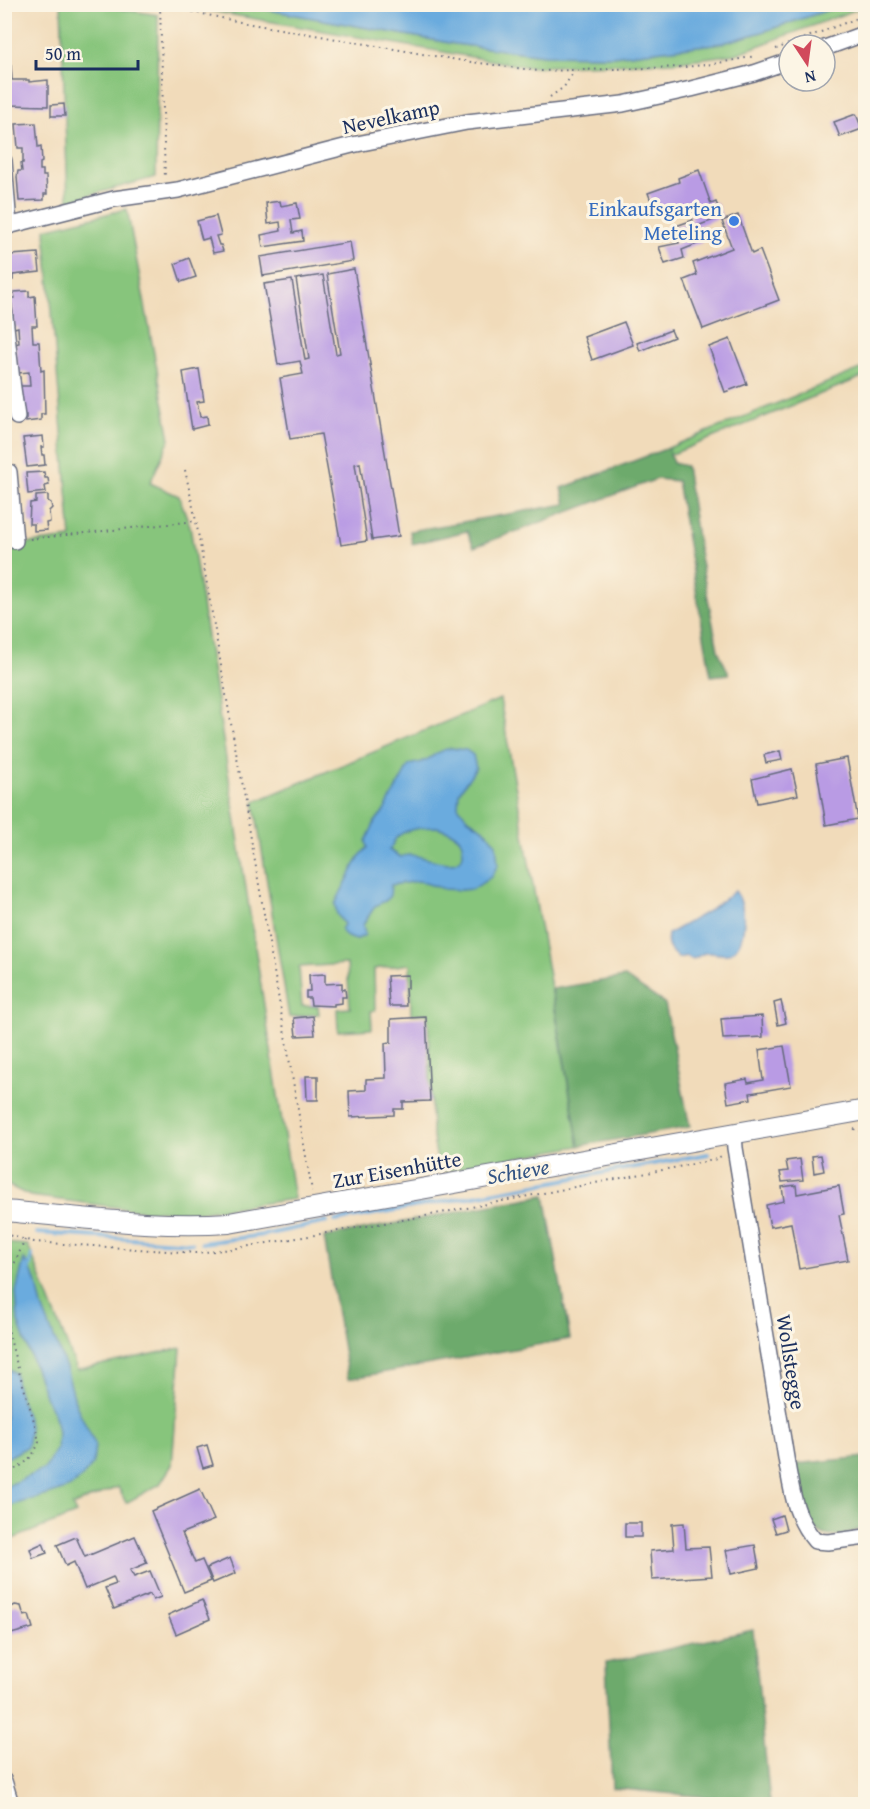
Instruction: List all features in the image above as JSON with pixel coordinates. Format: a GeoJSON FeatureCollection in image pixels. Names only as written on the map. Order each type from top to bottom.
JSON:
{"type":"FeatureCollection","features":[{"type":"Feature","properties":{"kind":"street"},"geometry":{"type":"LineString","coordinates":[[837,44],[866,33]]}},
{"type":"Feature","properties":{"kind":"street","name":"Nevelkamp"},"geometry":{"type":"LineString","coordinates":[[7,226],[114,199],[178,190],[352,145],[467,122],[623,104],[712,84],[777,65]]}},
{"type":"Feature","properties":{"kind":"street"},"geometry":{"type":"LineString","coordinates":[[4,161],[7,226]]}},
{"type":"Feature","properties":{"kind":"street"},"geometry":{"type":"LineString","coordinates":[[4,308],[8,381],[16,417]]}},
{"type":"Feature","properties":{"kind":"street"},"geometry":{"type":"LineString","coordinates":[[4,471],[9,472],[15,541]]}},
{"type":"Feature","properties":{"kind":"street","name":"Zur Eisenhütte"},"geometry":{"type":"LineString","coordinates":[[4,1211],[141,1224],[186,1226],[229,1223],[735,1141],[866,1110]]}},
{"type":"Feature","properties":{"kind":"street","name":"Wollstegge"},"geometry":{"type":"LineString","coordinates":[[735,1141],[797,1514],[815,1541],[828,1542],[866,1537]]}},
{"type":"Feature","properties":{"kind":"street"},"geometry":{"type":"LineString","coordinates":[[4,1781],[10,1804]]}},
{"type":"Feature","properties":{"kind":"path"},"geometry":{"type":"LineString","coordinates":[[165,179],[158,5],[240,22],[539,72],[685,67],[761,55]]}},
{"type":"Feature","properties":{"kind":"path"},"geometry":{"type":"LineString","coordinates":[[771,51],[866,15]]}},
{"type":"Feature","properties":{"kind":"path"},"geometry":{"type":"LineString","coordinates":[[185,470],[196,521],[312,1194],[329,1207]]}},
{"type":"Feature","properties":{"kind":"path"},"geometry":{"type":"LineString","coordinates":[[15,541],[196,521]]}},
{"type":"Feature","properties":{"kind":"path"},"geometry":{"type":"LineString","coordinates":[[848,1128],[866,1132]]}},
{"type":"Feature","properties":{"kind":"path"},"geometry":{"type":"LineString","coordinates":[[4,1234],[34,1242],[156,1252],[196,1253],[232,1249],[420,1217],[714,1160],[735,1141]]}},
{"type":"Feature","properties":{"kind":"path"},"geometry":{"type":"LineString","coordinates":[[4,1474],[22,1466],[33,1456],[39,1442],[5,1318],[6,1290],[10,1272],[25,1240]]}},
{"type":"Feature","properties":{"kind":"green space"},"geometry":{"type":"Polygon","coordinates":[[[61,5],[94,5],[158,15],[156,177],[68,201],[61,5]]]}},
{"type":"Feature","properties":{"kind":"green space"},"geometry":{"type":"Polygon","coordinates":[[[176,5],[242,5],[455,44],[544,55],[612,56],[723,43],[843,5],[866,6],[793,33],[777,33],[777,39],[736,54],[674,62],[528,67],[176,5]]]}},
{"type":"Feature","properties":{"kind":"green space"},"geometry":{"type":"Polygon","coordinates":[[[127,209],[170,439],[150,483],[179,496],[190,526],[294,1199],[199,1212],[145,1211],[30,1196],[5,1184],[5,546],[71,538],[45,229],[127,209]]]}},
{"type":"Feature","properties":{"kind":"green space"},"geometry":{"type":"Polygon","coordinates":[[[865,367],[865,376],[670,455],[668,448],[865,367]]]}},
{"type":"Feature","properties":{"kind":"green space"},"geometry":{"type":"Polygon","coordinates":[[[668,448],[673,463],[686,466],[718,650],[729,674],[711,676],[677,481],[657,479],[474,547],[467,531],[412,544],[410,531],[566,504],[562,488],[668,448]]]}},
{"type":"Feature","properties":{"kind":"green space"},"geometry":{"type":"Polygon","coordinates":[[[500,699],[579,1146],[439,1172],[432,1132],[428,1014],[411,1014],[410,964],[374,969],[375,1010],[371,1011],[372,1029],[338,1031],[337,1009],[350,1008],[347,964],[299,967],[302,1006],[318,1006],[319,1014],[289,1017],[254,802],[500,699]]]}},
{"type":"Feature","properties":{"kind":"green space"},"geometry":{"type":"Polygon","coordinates":[[[625,977],[665,1004],[690,1127],[579,1146],[552,989],[625,977]]]}},
{"type":"Feature","properties":{"kind":"green space"},"geometry":{"type":"Polygon","coordinates":[[[545,1195],[570,1339],[348,1379],[324,1237],[545,1195]]]}},
{"type":"Feature","properties":{"kind":"green space"},"geometry":{"type":"Polygon","coordinates":[[[5,1243],[28,1245],[77,1370],[181,1348],[172,1465],[160,1484],[126,1503],[118,1487],[72,1506],[76,1514],[5,1542],[5,1243]]]}},
{"type":"Feature","properties":{"kind":"green space"},"geometry":{"type":"Polygon","coordinates":[[[865,1457],[865,1527],[842,1535],[823,1534],[815,1528],[804,1509],[796,1464],[865,1457]]]}},
{"type":"Feature","properties":{"kind":"green space"},"geometry":{"type":"Polygon","coordinates":[[[753,1630],[770,1803],[612,1788],[606,1663],[753,1630]]]}},
{"type":"Feature","properties":{"kind":"water"},"geometry":{"type":"Polygon","coordinates":[[[242,5],[843,5],[723,43],[612,56],[544,55],[455,44],[242,5]]]}},
{"type":"Feature","properties":{"kind":"water"},"geometry":{"type":"Polygon","coordinates":[[[446,749],[466,750],[473,755],[476,768],[459,792],[458,806],[467,818],[484,829],[496,844],[498,865],[491,877],[473,889],[444,889],[419,881],[391,885],[387,900],[375,906],[363,925],[365,935],[356,940],[347,937],[341,930],[344,924],[337,914],[335,904],[359,857],[367,848],[366,841],[375,822],[384,811],[409,765],[422,762],[446,749]],[[437,827],[406,832],[397,837],[389,850],[401,857],[410,855],[447,863],[460,860],[463,853],[459,838],[437,827]]]}},
{"type":"Feature","properties":{"kind":"water"},"geometry":{"type":"Polygon","coordinates":[[[735,891],[739,897],[744,921],[741,938],[733,951],[727,954],[705,953],[692,959],[686,956],[678,958],[672,953],[667,942],[668,934],[705,913],[735,891]]]}},
{"type":"Feature","properties":{"kind":"water"},"geometry":{"type":"Polygon","coordinates":[[[24,1259],[36,1280],[42,1307],[66,1368],[76,1405],[95,1444],[93,1464],[70,1487],[5,1507],[5,1487],[44,1469],[57,1448],[58,1433],[55,1416],[18,1322],[16,1292],[24,1259]]]}},
{"type":"Feature","properties":{"kind":"water"},"geometry":{"type":"Polygon","coordinates":[[[5,1368],[15,1373],[30,1428],[27,1447],[5,1459],[5,1368]]]}},
{"type":"Feature","properties":{"kind":"building"},"geometry":{"type":"Polygon","coordinates":[[[11,65],[12,80],[29,80],[29,82],[48,80],[48,106],[9,105],[8,84],[4,84],[4,66],[11,65]]]}},
{"type":"Feature","properties":{"kind":"building"},"geometry":{"type":"Polygon","coordinates":[[[64,104],[65,116],[51,116],[51,105],[64,104]]]}},
{"type":"Feature","properties":{"kind":"building"},"geometry":{"type":"Polygon","coordinates":[[[856,114],[862,129],[840,137],[834,122],[856,114]]]}},
{"type":"Feature","properties":{"kind":"building"},"geometry":{"type":"Polygon","coordinates":[[[36,123],[38,147],[41,146],[40,170],[43,170],[43,176],[46,176],[47,194],[44,194],[44,200],[19,201],[17,177],[18,171],[22,171],[23,148],[18,148],[16,124],[36,123]]]}},
{"type":"Feature","properties":{"kind":"building"},"geometry":{"type":"Polygon","coordinates":[[[699,170],[711,204],[716,202],[722,217],[697,226],[702,242],[682,250],[684,258],[665,264],[659,247],[679,243],[673,227],[693,220],[688,207],[670,213],[669,209],[656,214],[648,193],[679,182],[678,178],[699,170]]]}},
{"type":"Feature","properties":{"kind":"building"},"geometry":{"type":"Polygon","coordinates":[[[280,201],[281,206],[297,203],[300,219],[291,220],[293,233],[302,231],[303,241],[263,247],[261,235],[281,231],[280,222],[268,224],[266,203],[280,201]]]}},
{"type":"Feature","properties":{"kind":"building"},"geometry":{"type":"Polygon","coordinates":[[[738,215],[752,254],[760,250],[779,300],[703,329],[684,280],[697,275],[693,263],[732,248],[722,221],[738,215]]]}},
{"type":"Feature","properties":{"kind":"building"},"geometry":{"type":"Polygon","coordinates":[[[216,216],[221,235],[216,236],[223,251],[213,253],[209,238],[202,240],[197,221],[216,216]]]}},
{"type":"Feature","properties":{"kind":"building"},"geometry":{"type":"Polygon","coordinates":[[[350,242],[353,261],[263,276],[260,257],[350,242]]]}},
{"type":"Feature","properties":{"kind":"building"},"geometry":{"type":"Polygon","coordinates":[[[38,253],[40,272],[13,275],[13,280],[4,280],[4,261],[11,260],[11,255],[38,253]]]}},
{"type":"Feature","properties":{"kind":"building"},"geometry":{"type":"Polygon","coordinates":[[[189,258],[196,277],[181,282],[175,264],[189,258]]]}},
{"type":"Feature","properties":{"kind":"building"},"geometry":{"type":"Polygon","coordinates":[[[354,269],[399,536],[372,540],[360,463],[355,464],[367,541],[341,545],[321,434],[290,439],[280,378],[303,374],[300,361],[278,365],[264,284],[292,280],[305,360],[309,359],[296,279],[323,275],[336,354],[340,353],[327,274],[354,269]]]}},
{"type":"Feature","properties":{"kind":"building"},"geometry":{"type":"Polygon","coordinates":[[[29,291],[29,297],[35,296],[37,326],[32,326],[33,342],[39,342],[41,371],[44,370],[45,414],[41,414],[41,420],[26,422],[26,415],[22,416],[19,386],[30,386],[29,372],[18,373],[15,344],[19,343],[18,327],[14,328],[11,298],[15,298],[14,292],[29,291]]]}},
{"type":"Feature","properties":{"kind":"building"},"geometry":{"type":"Polygon","coordinates":[[[624,322],[633,345],[592,360],[584,337],[624,322]]]}},
{"type":"Feature","properties":{"kind":"building"},"geometry":{"type":"Polygon","coordinates":[[[671,330],[674,337],[640,351],[637,343],[671,330]]]}},
{"type":"Feature","properties":{"kind":"building"},"geometry":{"type":"Polygon","coordinates":[[[730,339],[747,384],[725,392],[709,347],[730,339]]]}},
{"type":"Feature","properties":{"kind":"building"},"geometry":{"type":"Polygon","coordinates":[[[199,369],[204,401],[197,402],[200,417],[207,416],[208,425],[192,429],[183,372],[199,369]]]}},
{"type":"Feature","properties":{"kind":"building"},"geometry":{"type":"Polygon","coordinates":[[[43,436],[44,447],[41,447],[45,465],[27,467],[23,438],[43,436]]]}},
{"type":"Feature","properties":{"kind":"building"},"geometry":{"type":"Polygon","coordinates":[[[44,472],[49,485],[45,486],[46,492],[28,494],[26,473],[44,472]]]}},
{"type":"Feature","properties":{"kind":"building"},"geometry":{"type":"Polygon","coordinates":[[[48,495],[52,508],[49,511],[50,522],[46,523],[47,530],[34,531],[34,524],[29,524],[30,503],[36,502],[36,496],[48,495]]]}},
{"type":"Feature","properties":{"kind":"building"},"geometry":{"type":"Polygon","coordinates":[[[780,751],[782,760],[766,763],[764,755],[780,751]]]}},
{"type":"Feature","properties":{"kind":"building"},"geometry":{"type":"Polygon","coordinates":[[[847,758],[858,819],[826,825],[816,764],[847,758]]]}},
{"type":"Feature","properties":{"kind":"building"},"geometry":{"type":"Polygon","coordinates":[[[792,769],[798,795],[757,803],[752,779],[792,769]]]}},
{"type":"Feature","properties":{"kind":"building"},"geometry":{"type":"Polygon","coordinates":[[[325,974],[325,984],[342,983],[342,990],[345,989],[346,997],[342,997],[342,1003],[334,1004],[334,1006],[311,1005],[310,998],[306,998],[306,991],[310,991],[309,975],[325,974]]]}},
{"type":"Feature","properties":{"kind":"building"},"geometry":{"type":"Polygon","coordinates":[[[408,975],[408,988],[405,988],[406,1006],[389,1006],[387,976],[408,975]]]}},
{"type":"Feature","properties":{"kind":"building"},"geometry":{"type":"Polygon","coordinates":[[[781,1001],[786,1023],[778,1025],[774,1003],[781,1001]]]}},
{"type":"Feature","properties":{"kind":"building"},"geometry":{"type":"Polygon","coordinates":[[[313,1016],[315,1035],[296,1036],[294,1018],[313,1016]]]}},
{"type":"Feature","properties":{"kind":"building"},"geometry":{"type":"Polygon","coordinates":[[[762,1016],[763,1037],[723,1039],[721,1019],[762,1016]]]}},
{"type":"Feature","properties":{"kind":"building"},"geometry":{"type":"Polygon","coordinates":[[[426,1017],[430,1101],[403,1102],[403,1109],[394,1109],[394,1115],[350,1117],[349,1091],[366,1090],[366,1079],[386,1078],[385,1043],[391,1042],[391,1019],[426,1017]]]}},
{"type":"Feature","properties":{"kind":"building"},"geometry":{"type":"Polygon","coordinates":[[[784,1046],[791,1086],[750,1093],[751,1099],[728,1103],[725,1083],[747,1079],[748,1083],[763,1080],[759,1050],[784,1046]]]}},
{"type":"Feature","properties":{"kind":"building"},"geometry":{"type":"Polygon","coordinates":[[[306,1076],[318,1076],[318,1100],[307,1100],[306,1076]]]}},
{"type":"Feature","properties":{"kind":"building"},"geometry":{"type":"Polygon","coordinates":[[[821,1155],[824,1171],[814,1173],[812,1156],[821,1155]]]}},
{"type":"Feature","properties":{"kind":"building"},"geometry":{"type":"Polygon","coordinates":[[[800,1159],[803,1180],[782,1182],[780,1172],[788,1171],[786,1161],[800,1159]]]}},
{"type":"Feature","properties":{"kind":"building"},"geometry":{"type":"Polygon","coordinates":[[[796,1185],[797,1194],[839,1186],[844,1214],[839,1215],[848,1260],[799,1269],[791,1223],[770,1227],[766,1205],[784,1201],[782,1187],[796,1185]]]}},
{"type":"Feature","properties":{"kind":"building"},"geometry":{"type":"Polygon","coordinates":[[[207,1445],[213,1465],[203,1468],[197,1448],[207,1445]]]}},
{"type":"Feature","properties":{"kind":"building"},"geometry":{"type":"Polygon","coordinates":[[[200,1489],[214,1520],[182,1533],[195,1563],[202,1560],[211,1581],[184,1592],[151,1511],[200,1489]]]}},
{"type":"Feature","properties":{"kind":"building"},"geometry":{"type":"Polygon","coordinates":[[[782,1515],[786,1530],[776,1533],[771,1519],[782,1515]]]}},
{"type":"Feature","properties":{"kind":"building"},"geometry":{"type":"Polygon","coordinates":[[[625,1523],[641,1523],[641,1537],[625,1537],[625,1523]]]}},
{"type":"Feature","properties":{"kind":"building"},"geometry":{"type":"Polygon","coordinates":[[[684,1523],[686,1548],[709,1547],[712,1576],[652,1580],[650,1551],[674,1549],[672,1524],[684,1523]]]}},
{"type":"Feature","properties":{"kind":"building"},"geometry":{"type":"Polygon","coordinates":[[[135,1536],[147,1563],[130,1570],[134,1577],[150,1571],[161,1597],[153,1600],[150,1594],[114,1609],[105,1588],[116,1584],[113,1577],[85,1589],[74,1562],[66,1566],[57,1545],[76,1537],[85,1557],[135,1536]]]}},
{"type":"Feature","properties":{"kind":"building"},"geometry":{"type":"Polygon","coordinates":[[[43,1543],[47,1553],[33,1558],[30,1549],[43,1543]]]}},
{"type":"Feature","properties":{"kind":"building"},"geometry":{"type":"Polygon","coordinates":[[[755,1545],[759,1568],[731,1574],[726,1550],[755,1545]]]}},
{"type":"Feature","properties":{"kind":"building"},"geometry":{"type":"Polygon","coordinates":[[[230,1558],[236,1573],[213,1583],[207,1568],[230,1558]]]}},
{"type":"Feature","properties":{"kind":"building"},"geometry":{"type":"Polygon","coordinates":[[[202,1600],[210,1619],[176,1634],[168,1615],[202,1600]]]}},
{"type":"Feature","properties":{"kind":"building"},"geometry":{"type":"Polygon","coordinates":[[[15,1605],[21,1606],[24,1616],[29,1615],[33,1628],[11,1634],[11,1631],[4,1633],[4,1611],[15,1605]]]}},
{"type":"Feature","properties":{"kind":"waterway","name":"Schieve"},"geometry":{"type":"LineString","coordinates":[[335,1221],[708,1154]]}},
{"type":"Feature","properties":{"kind":"waterway","name":"Schieve"},"geometry":{"type":"LineString","coordinates":[[202,1243],[263,1235],[327,1222]]}},
{"type":"Feature","properties":{"kind":"waterway","name":"Schieve"},"geometry":{"type":"LineString","coordinates":[[37,1233],[192,1243]]}},
{"type":"Feature","properties":{"kind":"waterway","name":"Schieve"},"geometry":{"type":"LineString","coordinates":[[28,1272],[32,1255]]}},
{"type":"Feature","properties":{"kind":"place","name":"Einkaufsgarten Meteling"},"geometry":{"type":"Point","coordinates":[734,221]}}]}
